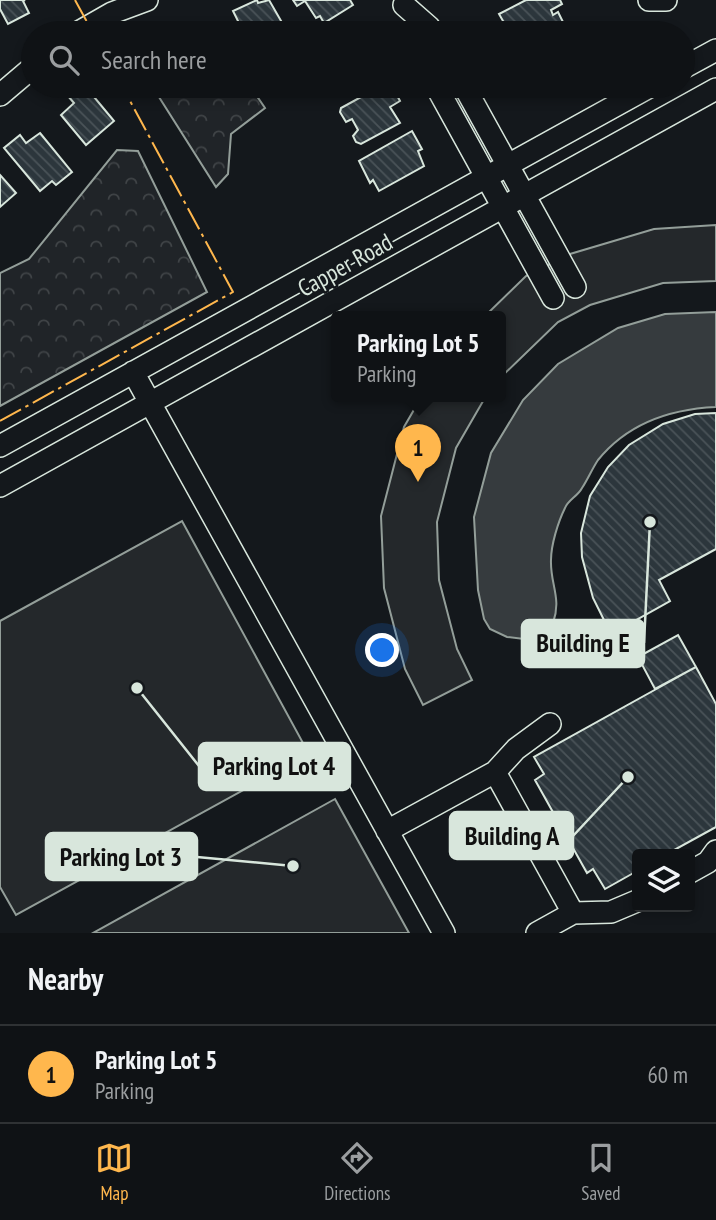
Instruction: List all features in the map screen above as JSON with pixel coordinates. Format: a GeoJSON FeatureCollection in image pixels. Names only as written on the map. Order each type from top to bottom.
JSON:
{"type":"FeatureCollection","features":[{"type":"Feature","properties":{"kind":"street"},"geometry":{"type":"LineString","coordinates":[[99,21],[147,0]]}},
{"type":"Feature","properties":{"kind":"street"},"geometry":{"type":"LineString","coordinates":[[649,0],[666,0]]}},
{"type":"Feature","properties":{"kind":"street"},"geometry":{"type":"LineString","coordinates":[[403,2],[408,21]]}},
{"type":"Feature","properties":{"kind":"street"},"geometry":{"type":"LineString","coordinates":[[403,2],[423,21]]}},
{"type":"Feature","properties":{"kind":"street"},"geometry":{"type":"LineString","coordinates":[[695,61],[716,50]]}},
{"type":"Feature","properties":{"kind":"street"},"geometry":{"type":"LineString","coordinates":[[0,95],[21,77]]}},
{"type":"Feature","properties":{"kind":"street","name":"Capper Road"},"geometry":{"type":"LineString","coordinates":[[0,486],[716,89]]}},
{"type":"Feature","properties":{"kind":"street"},"geometry":{"type":"LineString","coordinates":[[442,98],[553,298]]}},
{"type":"Feature","properties":{"kind":"street"},"geometry":{"type":"LineString","coordinates":[[446,106],[456,98]]}},
{"type":"Feature","properties":{"kind":"street"},"geometry":{"type":"LineString","coordinates":[[470,98],[575,287]]}},
{"type":"Feature","properties":{"kind":"street","name":"Capper Road"},"geometry":{"type":"LineString","coordinates":[[0,446],[629,98]]}},
{"type":"Feature","properties":{"kind":"street"},"geometry":{"type":"LineString","coordinates":[[133,372],[444,933]]}},
{"type":"Feature","properties":{"kind":"street"},"geometry":{"type":"LineString","coordinates":[[387,831],[495,772],[516,749],[550,724]]}},
{"type":"Feature","properties":{"kind":"street"},"geometry":{"type":"LineString","coordinates":[[495,772],[573,913]]}},
{"type":"Feature","properties":{"kind":"street"},"geometry":{"type":"LineString","coordinates":[[695,869],[708,862],[716,851]]}},
{"type":"Feature","properties":{"kind":"street"},"geometry":{"type":"LineString","coordinates":[[537,933],[573,913],[611,912],[632,903]]}},
{"type":"Feature","properties":{"kind":"green space"},"geometry":{"type":"Polygon","coordinates":[[[160,98],[258,98],[265,108],[231,134],[228,174],[216,187],[160,98]]]}},
{"type":"Feature","properties":{"kind":"green space"},"geometry":{"type":"Polygon","coordinates":[[[117,150],[138,151],[207,292],[0,406],[0,273],[29,259],[117,150]]]}},
{"type":"Feature","properties":{"kind":"shaded area"},"geometry":{"type":"Polygon","coordinates":[[[716,225],[716,281],[663,283],[590,305],[558,322],[506,372],[506,311],[490,311],[526,276],[570,254],[654,229],[716,225]]]}},
{"type":"Feature","properties":{"kind":"shaded area"},"geometry":{"type":"Polygon","coordinates":[[[716,312],[716,407],[683,411],[651,420],[610,447],[598,460],[580,491],[566,505],[557,527],[551,560],[556,598],[553,623],[524,639],[507,637],[490,629],[484,619],[478,590],[474,517],[491,453],[523,400],[558,364],[618,328],[665,314],[716,312]]]}},
{"type":"Feature","properties":{"kind":"shaded area"},"geometry":{"type":"Polygon","coordinates":[[[419,402],[483,402],[456,448],[437,522],[439,580],[457,649],[472,680],[423,705],[405,669],[384,588],[381,516],[404,427],[419,402]]]}},
{"type":"Feature","properties":{"kind":"shaded area"},"geometry":{"type":"Polygon","coordinates":[[[182,521],[309,754],[16,915],[0,887],[0,621],[182,521]]]}},
{"type":"Feature","properties":{"kind":"shaded area"},"geometry":{"type":"Polygon","coordinates":[[[335,799],[409,933],[93,933],[335,799]]]}},
{"type":"Feature","properties":{"kind":"building"},"geometry":{"type":"Polygon","coordinates":[[[0,0],[25,0],[23,1],[29,13],[8,24],[0,9],[0,0]]]}},
{"type":"Feature","properties":{"kind":"building"},"geometry":{"type":"Polygon","coordinates":[[[257,0],[258,3],[269,0],[281,21],[238,21],[233,11],[257,0]]]}},
{"type":"Feature","properties":{"kind":"building"},"geometry":{"type":"Polygon","coordinates":[[[293,0],[350,0],[353,5],[327,21],[323,21],[320,16],[316,18],[305,1],[297,6],[293,0]]]}},
{"type":"Feature","properties":{"kind":"building"},"geometry":{"type":"Polygon","coordinates":[[[526,0],[560,0],[562,4],[551,10],[553,15],[558,12],[562,21],[503,21],[499,14],[526,0]]]}},
{"type":"Feature","properties":{"kind":"building"},"geometry":{"type":"Polygon","coordinates":[[[70,98],[95,98],[114,121],[86,145],[61,115],[74,103],[70,98]]]}},
{"type":"Feature","properties":{"kind":"building"},"geometry":{"type":"Polygon","coordinates":[[[359,98],[398,98],[400,101],[390,107],[400,123],[361,144],[356,142],[353,136],[358,130],[352,119],[346,122],[340,112],[341,108],[359,98]]]}},
{"type":"Feature","properties":{"kind":"building"},"geometry":{"type":"Polygon","coordinates":[[[412,131],[422,149],[418,151],[424,166],[379,191],[373,180],[370,183],[359,161],[412,131]]]}},
{"type":"Feature","properties":{"kind":"building"},"geometry":{"type":"Polygon","coordinates":[[[40,133],[72,172],[56,185],[52,181],[40,191],[4,148],[20,135],[26,143],[40,133]]]}},
{"type":"Feature","properties":{"kind":"building"},"geometry":{"type":"Polygon","coordinates":[[[0,175],[16,193],[0,207],[0,175]]]}},
{"type":"Feature","properties":{"kind":"building"},"geometry":{"type":"Polygon","coordinates":[[[716,413],[716,549],[659,580],[670,601],[611,634],[593,598],[582,557],[581,533],[590,496],[608,467],[629,445],[663,424],[695,414],[716,413]]]}},
{"type":"Feature","properties":{"kind":"building"},"geometry":{"type":"Polygon","coordinates":[[[678,635],[696,667],[655,689],[638,657],[678,635]]]}},
{"type":"Feature","properties":{"kind":"building"},"geometry":{"type":"Polygon","coordinates":[[[696,667],[716,704],[716,827],[676,849],[632,849],[632,874],[605,889],[593,869],[587,873],[535,780],[544,774],[534,757],[696,667]]]}},
{"type":"Feature","properties":{"kind":"power"},"geometry":{"type":"LineString","coordinates":[[75,0],[86,21]]}},
{"type":"Feature","properties":{"kind":"power"},"geometry":{"type":"LineString","coordinates":[[0,421],[233,292],[128,98]]}},
{"type":"Feature","properties":{"kind":"place","name":"Parking Lot 5"},"geometry":{"type":"Point","coordinates":[418,482]}},
{"type":"Feature","properties":{"kind":"place","name":"Building E"},"geometry":{"type":"Point","coordinates":[650,522]}},
{"type":"Feature","properties":{"kind":"place","name":"Parking Lot 4"},"geometry":{"type":"Point","coordinates":[137,688]}},
{"type":"Feature","properties":{"kind":"place","name":"Building A"},"geometry":{"type":"Point","coordinates":[628,777]}},
{"type":"Feature","properties":{"kind":"place","name":"Parking Lot 3"},"geometry":{"type":"Point","coordinates":[293,866]}}]}
